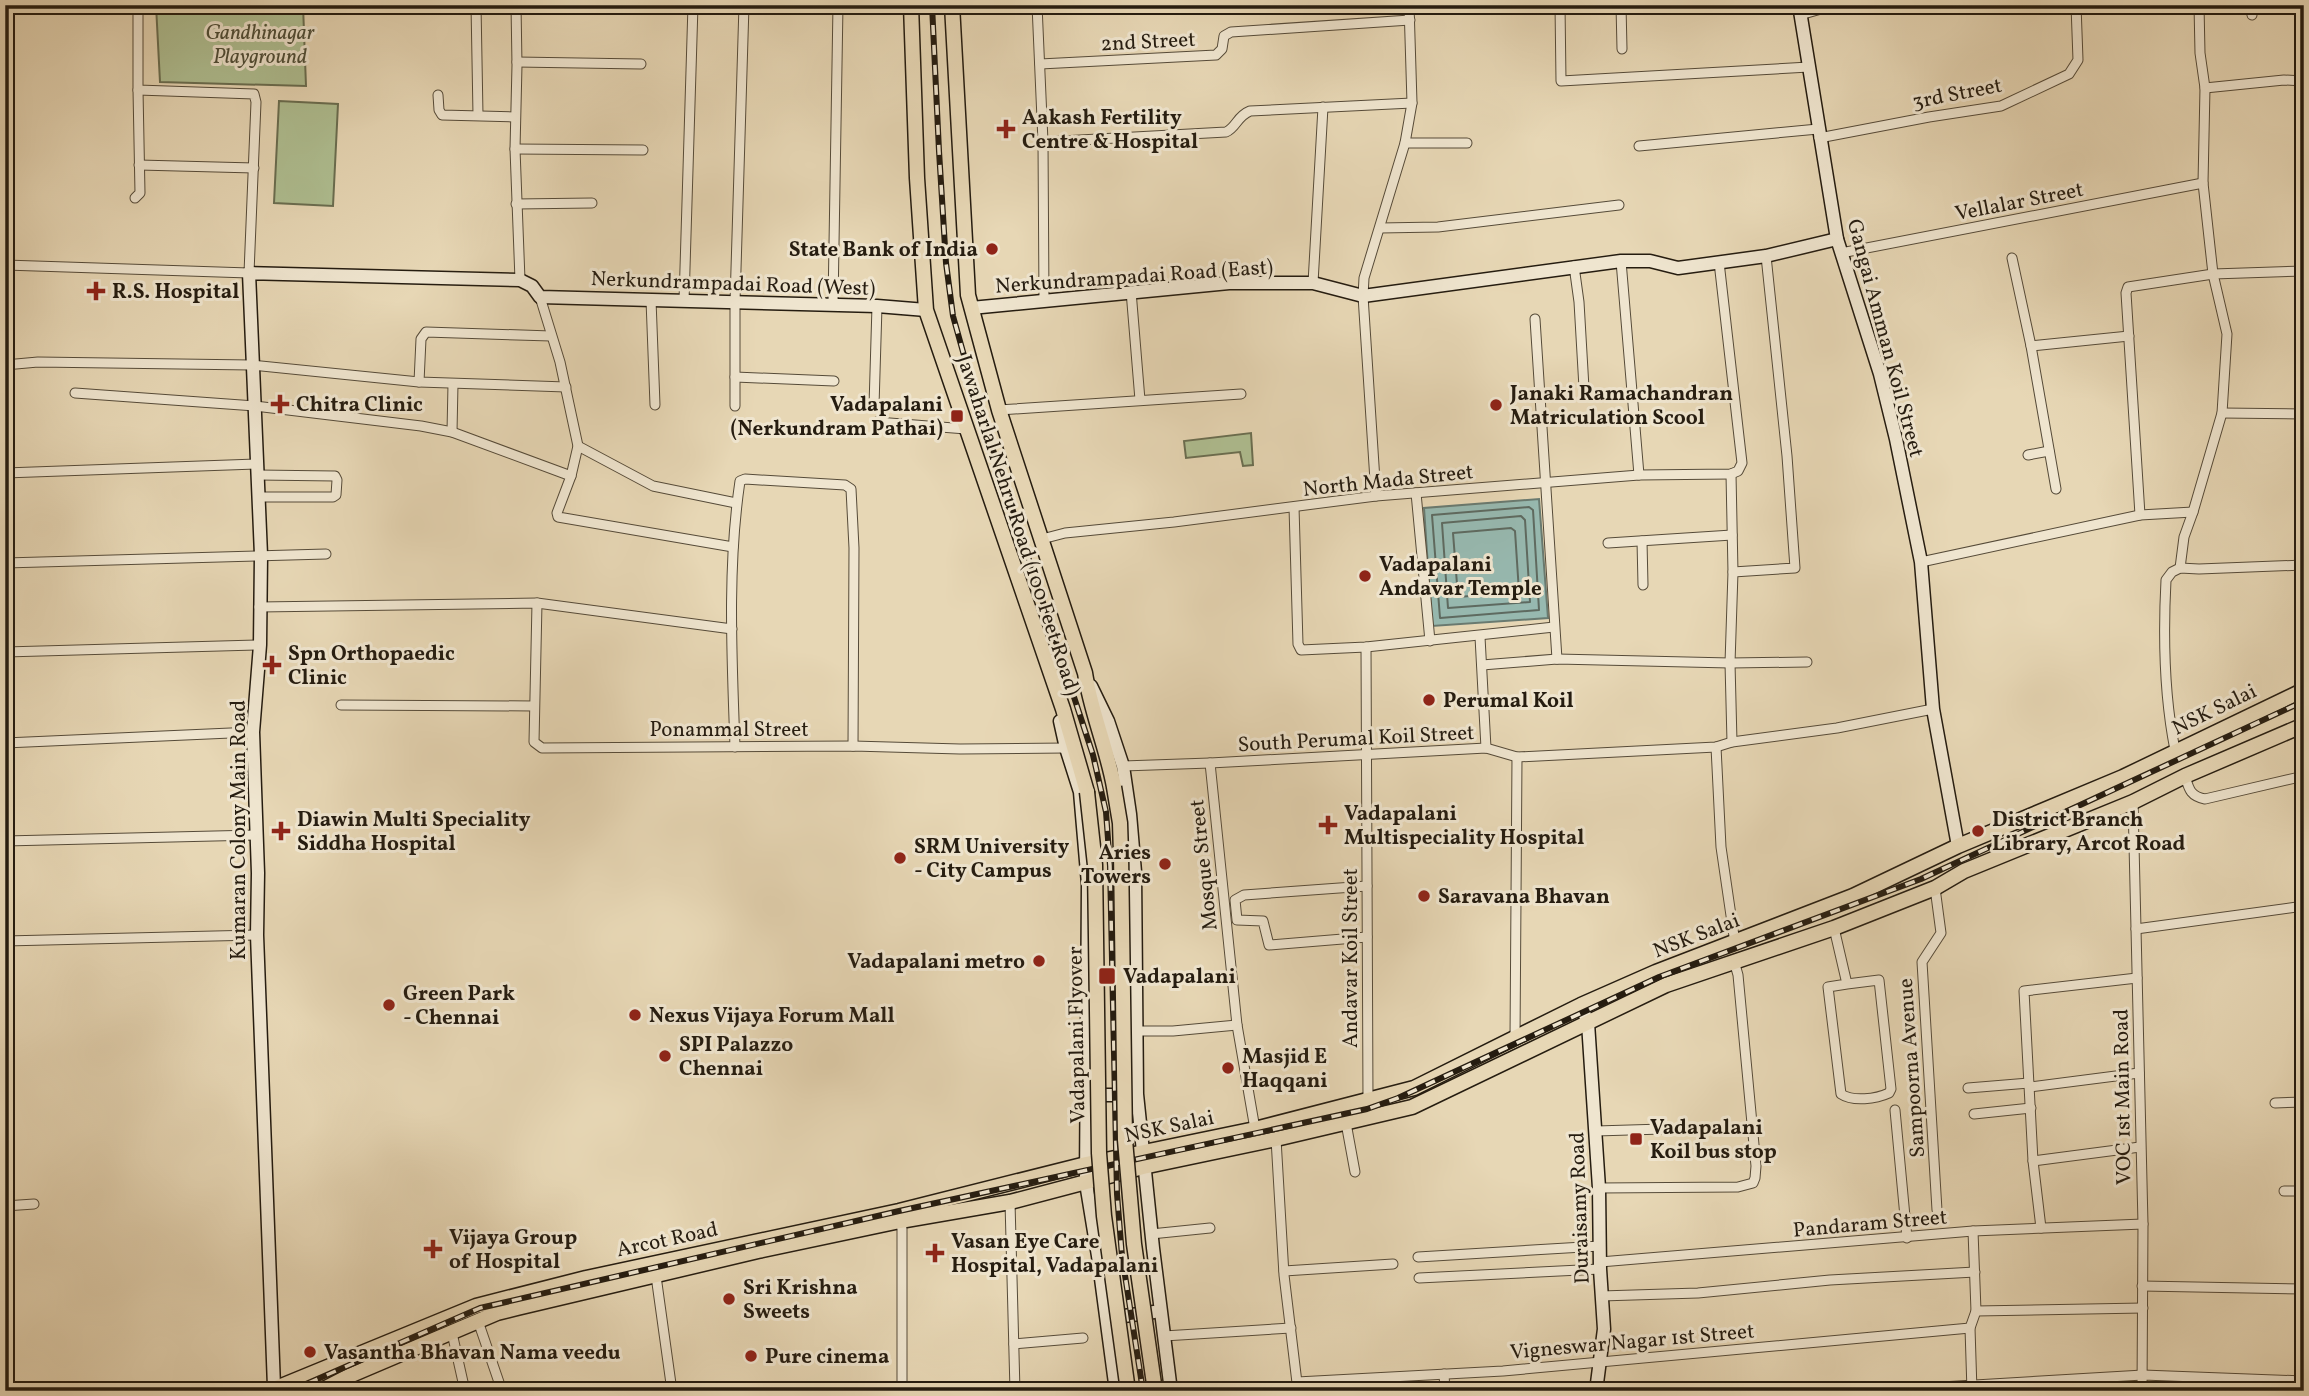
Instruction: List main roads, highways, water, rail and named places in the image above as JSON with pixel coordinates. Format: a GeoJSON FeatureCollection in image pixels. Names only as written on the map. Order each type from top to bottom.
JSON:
{"type":"FeatureCollection","features":[{"type":"Feature","properties":{"kind":"main road","name":"Jawaharlal Nehru Road (100 Feet Road)"},"geometry":{"type":"LineString","coordinates":[[911,5],[926,310],[1053,682]]}},
{"type":"Feature","properties":{"kind":"main road","name":"Jawaharlal Nehru Road (100 Feet Road)"},"geometry":{"type":"LineString","coordinates":[[952,5],[968,295],[999,410],[1085,673],[1089,697],[1107,752],[1120,823],[1125,1140],[1134,1244],[1155,1391]]}},
{"type":"Feature","properties":{"kind":"main road","name":"Vadapalani Flyover"},"geometry":{"type":"LineString","coordinates":[[1053,682],[1087,792],[1095,865],[1099,1153],[1120,1389]]}},
{"type":"Feature","properties":{"kind":"main road","name":"NSK Salai"},"geometry":{"type":"LineString","coordinates":[[1086,1164],[1143,1160],[1414,1088],[1581,1005],[1656,972],[1853,896],[1958,846],[2123,776],[2304,690]]}},
{"type":"Feature","properties":{"kind":"main road"},"geometry":{"type":"LineString","coordinates":[[1143,1160],[1276,1139],[1412,1107],[1666,985],[1910,899],[1964,872],[2133,802],[2185,776],[2304,725]]}},
{"type":"Feature","properties":{"kind":"main road"},"geometry":{"type":"LineString","coordinates":[[1901,873],[1910,899]]}},
{"type":"Feature","properties":{"kind":"main road","name":"Arcot Road"},"geometry":{"type":"LineString","coordinates":[[849,1227],[1010,1202],[1086,1183],[1143,1160]]}},
{"type":"Feature","properties":{"kind":"main road","name":"Arcot Road"},"geometry":{"type":"LineString","coordinates":[[271,1389],[476,1306],[572,1281],[849,1227],[1086,1164]]}},
{"type":"Feature","properties":{"kind":"main road","name":"Arcot Road"},"geometry":{"type":"LineString","coordinates":[[321,1391],[497,1313],[656,1276],[731,1252]]}},
{"type":"Feature","properties":{"kind":"water"},"geometry":{"type":"Polygon","coordinates":[[[1539,499],[1548,618],[1432,626],[1424,508],[1539,499]]]}},
{"type":"Feature","properties":{"kind":"railway"},"geometry":{"type":"LineString","coordinates":[[932,5],[946,263],[953,316],[975,395],[1093,755],[1106,812],[1110,866],[1117,1194],[1122,1256],[1143,1391]]}},
{"type":"Feature","properties":{"kind":"railway"},"geometry":{"type":"LineString","coordinates":[[290,1391],[480,1308],[899,1211],[1367,1109],[1398,1098],[1659,977],[1921,879],[2304,701]]}},
{"type":"Feature","properties":{"kind":"place","name":"Aakash Fertility Centre & Hospital"},"geometry":{"type":"Point","coordinates":[1006,129]}},
{"type":"Feature","properties":{"kind":"place","name":"State Bank of India"},"geometry":{"type":"Point","coordinates":[992,249]}},
{"type":"Feature","properties":{"kind":"place","name":"R.S. Hospital"},"geometry":{"type":"Point","coordinates":[96,291]}},
{"type":"Feature","properties":{"kind":"place","name":"Chitra Clinic"},"geometry":{"type":"Point","coordinates":[280,404]}},
{"type":"Feature","properties":{"kind":"place","name":"Janaki Ramachandran Matriculation Scool"},"geometry":{"type":"Point","coordinates":[1496,405]}},
{"type":"Feature","properties":{"kind":"place","name":"Vadapalani (Nerkundram Pathai)"},"geometry":{"type":"Point","coordinates":[957,416]}},
{"type":"Feature","properties":{"kind":"place","name":"Vadapalani Andavar Temple"},"geometry":{"type":"Point","coordinates":[1365,576]}},
{"type":"Feature","properties":{"kind":"place","name":"Spn Orthopaedic Clinic"},"geometry":{"type":"Point","coordinates":[272,665]}},
{"type":"Feature","properties":{"kind":"place","name":"Perumal Koil"},"geometry":{"type":"Point","coordinates":[1429,700]}},
{"type":"Feature","properties":{"kind":"place","name":"Vadapalani Multispeciality Hospital"},"geometry":{"type":"Point","coordinates":[1328,825]}},
{"type":"Feature","properties":{"kind":"place","name":"Diawin Multi Speciality Siddha Hospital"},"geometry":{"type":"Point","coordinates":[281,831]}},
{"type":"Feature","properties":{"kind":"place","name":"District Branch Library, Arcot Road"},"geometry":{"type":"Point","coordinates":[1978,831]}},
{"type":"Feature","properties":{"kind":"place","name":"SRM University - City Campus"},"geometry":{"type":"Point","coordinates":[900,858]}},
{"type":"Feature","properties":{"kind":"place","name":"Aries Towers"},"geometry":{"type":"Point","coordinates":[1165,864]}},
{"type":"Feature","properties":{"kind":"place","name":"Saravana Bhavan"},"geometry":{"type":"Point","coordinates":[1424,896]}},
{"type":"Feature","properties":{"kind":"place","name":"Vadapalani metro"},"geometry":{"type":"Point","coordinates":[1039,961]}},
{"type":"Feature","properties":{"kind":"place","name":"Vadapalani"},"geometry":{"type":"Point","coordinates":[1107,976]}},
{"type":"Feature","properties":{"kind":"place","name":"Green Park - Chennai"},"geometry":{"type":"Point","coordinates":[389,1005]}},
{"type":"Feature","properties":{"kind":"place","name":"Nexus Vijaya Forum Mall"},"geometry":{"type":"Point","coordinates":[635,1015]}},
{"type":"Feature","properties":{"kind":"place","name":"SPI Palazzo Chennai"},"geometry":{"type":"Point","coordinates":[665,1056]}},
{"type":"Feature","properties":{"kind":"place","name":"Masjid E Haqqani"},"geometry":{"type":"Point","coordinates":[1228,1068]}},
{"type":"Feature","properties":{"kind":"place","name":"Vadapalani Koil bus stop"},"geometry":{"type":"Point","coordinates":[1636,1139]}},
{"type":"Feature","properties":{"kind":"place","name":"Vijaya Group of Hospital"},"geometry":{"type":"Point","coordinates":[433,1249]}},
{"type":"Feature","properties":{"kind":"place","name":"Vasan Eye Care Hospital, Vadapalani"},"geometry":{"type":"Point","coordinates":[935,1253]}},
{"type":"Feature","properties":{"kind":"place","name":"Sri Krishna Sweets"},"geometry":{"type":"Point","coordinates":[729,1299]}},
{"type":"Feature","properties":{"kind":"place","name":"Vasantha Bhavan Nama veedu"},"geometry":{"type":"Point","coordinates":[310,1352]}},
{"type":"Feature","properties":{"kind":"place","name":"Pure cinema"},"geometry":{"type":"Point","coordinates":[751,1356]}},
{"type":"Feature","properties":{"kind":"park label","name":"Gandhinagar Playground"},"geometry":{"type":"Point","coordinates":[260,44]}}]}
